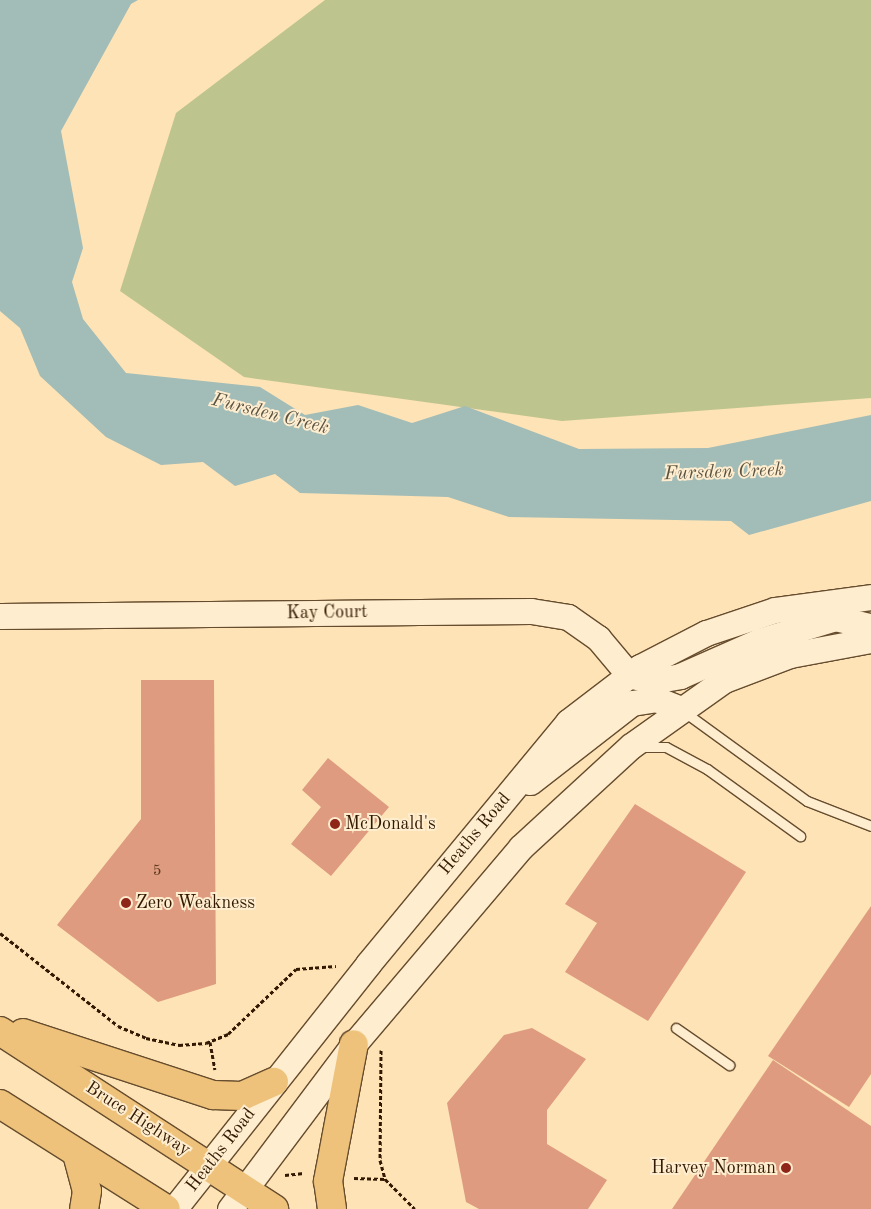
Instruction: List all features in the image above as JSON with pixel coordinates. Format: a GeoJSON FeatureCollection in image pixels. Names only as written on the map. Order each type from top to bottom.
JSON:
{"type":"FeatureCollection","features":[{"type":"Feature","properties":{"kind":"highway"},"geometry":{"type":"LineString","coordinates":[[0,1025],[213,1095],[242,1096],[274,1082]]}},
{"type":"Feature","properties":{"kind":"highway","name":"Bruce Highway"},"geometry":{"type":"LineString","coordinates":[[0,1031],[210,1166],[237,1200],[274,1209]]}},
{"type":"Feature","properties":{"kind":"highway"},"geometry":{"type":"LineString","coordinates":[[332,1209],[328,1181],[354,1044]]}},
{"type":"Feature","properties":{"kind":"highway"},"geometry":{"type":"LineString","coordinates":[[0,1104],[166,1209]]}},
{"type":"Feature","properties":{"kind":"highway"},"geometry":{"type":"LineString","coordinates":[[77,1154],[87,1191],[84,1209]]}},
{"type":"Feature","properties":{"kind":"main road","name":"Heaths Road"},"geometry":{"type":"LineString","coordinates":[[174,1209],[210,1166],[368,964],[568,722],[628,676],[706,633],[775,610],[871,597]]}},
{"type":"Feature","properties":{"kind":"main road","name":"Kay Court"},"geometry":{"type":"LineString","coordinates":[[0,616],[531,611],[568,617],[598,638],[628,676]]}},
{"type":"Feature","properties":{"kind":"main road"},"geometry":{"type":"LineString","coordinates":[[628,676],[653,681],[680,676],[759,641],[835,618],[871,626]]}},
{"type":"Feature","properties":{"kind":"main road"},"geometry":{"type":"LineString","coordinates":[[237,1200],[354,1044],[521,848],[631,746],[724,680],[790,655],[871,640]]}},
{"type":"Feature","properties":{"kind":"main road"},"geometry":{"type":"LineString","coordinates":[[501,803],[632,703],[656,699],[681,709]]}},
{"type":"Feature","properties":{"kind":"lane"},"geometry":{"type":"LineString","coordinates":[[681,709],[807,801],[871,826]]}},
{"type":"Feature","properties":{"kind":"lane"},"geometry":{"type":"LineString","coordinates":[[631,746],[666,748],[707,769],[800,836]]}},
{"type":"Feature","properties":{"kind":"lane"},"geometry":{"type":"LineString","coordinates":[[676,1028],[729,1064]]}},
{"type":"Feature","properties":{"kind":"path"},"geometry":{"type":"LineString","coordinates":[[0,933],[118,1026],[146,1038],[179,1046],[210,1042],[243,1023],[296,969],[368,964]]}},
{"type":"Feature","properties":{"kind":"path"},"geometry":{"type":"LineString","coordinates":[[383,1009],[380,1160],[385,1179],[415,1209]]}},
{"type":"Feature","properties":{"kind":"path"},"geometry":{"type":"LineString","coordinates":[[210,1042],[214,1055]]}},
{"type":"Feature","properties":{"kind":"path"},"geometry":{"type":"LineString","coordinates":[[276,1176],[309,1172]]}},
{"type":"Feature","properties":{"kind":"path"},"geometry":{"type":"LineString","coordinates":[[350,1178],[385,1179]]}},
{"type":"Feature","properties":{"kind":"green space"},"geometry":{"type":"Polygon","coordinates":[[[325,0],[871,0],[871,398],[562,421],[244,377],[120,291],[176,113],[325,0]]]}},
{"type":"Feature","properties":{"kind":"water","name":"Fursden Creek"},"geometry":{"type":"Polygon","coordinates":[[[0,0],[138,0],[131,4],[61,131],[83,248],[72,282],[83,319],[126,373],[260,387],[305,415],[358,405],[412,423],[465,406],[579,449],[708,448],[871,415],[871,501],[749,535],[731,521],[509,517],[448,497],[300,493],[275,474],[235,486],[203,462],[161,465],[106,437],[40,376],[20,328],[0,311],[0,0]]]}},
{"type":"Feature","properties":{"kind":"building"},"geometry":{"type":"Polygon","coordinates":[[[141,680],[214,680],[216,984],[158,1002],[57,925],[141,819],[141,680]]]}},
{"type":"Feature","properties":{"kind":"building"},"geometry":{"type":"Polygon","coordinates":[[[328,758],[389,807],[331,876],[291,844],[321,807],[302,790],[328,758]]]}},
{"type":"Feature","properties":{"kind":"building"},"geometry":{"type":"Polygon","coordinates":[[[635,804],[746,872],[648,1021],[565,972],[597,923],[565,904],[635,804]]]}},
{"type":"Feature","properties":{"kind":"building"},"geometry":{"type":"Polygon","coordinates":[[[871,906],[871,1074],[849,1107],[768,1056],[871,906]]]}},
{"type":"Feature","properties":{"kind":"building"},"geometry":{"type":"Polygon","coordinates":[[[532,1028],[586,1059],[547,1110],[547,1144],[607,1180],[588,1209],[479,1209],[466,1202],[447,1103],[504,1035],[532,1028]]]}},
{"type":"Feature","properties":{"kind":"building","name":"Harvey Norman"},"geometry":{"type":"Polygon","coordinates":[[[773,1060],[871,1126],[871,1209],[672,1209],[773,1060]]]}},
{"type":"Feature","properties":{"kind":"place","name":"McDonald's"},"geometry":{"type":"Point","coordinates":[335,824]}},
{"type":"Feature","properties":{"kind":"place","name":"Zero Weakness"},"geometry":{"type":"Point","coordinates":[126,903]}},
{"type":"Feature","properties":{"kind":"place","name":"Harvey Norman"},"geometry":{"type":"Point","coordinates":[786,1168]}}]}
